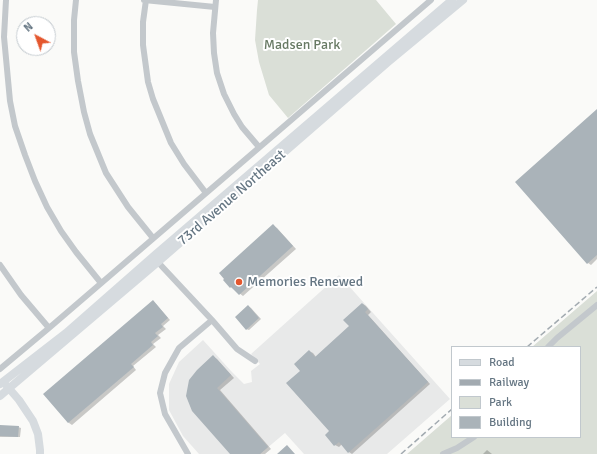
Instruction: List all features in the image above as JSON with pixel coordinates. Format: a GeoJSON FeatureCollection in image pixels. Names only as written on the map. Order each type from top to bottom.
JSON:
{"type":"FeatureCollection","features":[{"type":"Feature","properties":{"kind":"street"},"geometry":{"type":"LineString","coordinates":[[6,0],[4,37],[7,78],[15,126],[22,148],[47,207],[61,231],[101,283]]}},
{"type":"Feature","properties":{"kind":"street"},"geometry":{"type":"LineString","coordinates":[[76,0],[74,20],[74,52],[82,104],[90,134],[106,173],[128,208],[153,238]]}},
{"type":"Feature","properties":{"kind":"street"},"geometry":{"type":"LineString","coordinates":[[206,193],[170,143],[153,99],[148,82],[143,45],[143,22],[145,0],[215,7]]}},
{"type":"Feature","properties":{"kind":"street"},"geometry":{"type":"LineString","coordinates":[[216,0],[212,33],[217,73],[224,94],[234,114],[242,127],[259,147]]}},
{"type":"Feature","properties":{"kind":"street","name":"73rd Avenue Northeast"},"geometry":{"type":"LineString","coordinates":[[0,369],[431,0]]}},
{"type":"Feature","properties":{"kind":"street","name":"73rd Avenue Northeast"},"geometry":{"type":"LineString","coordinates":[[0,396],[452,0]]}},
{"type":"Feature","properties":{"kind":"street","name":"73rd Avenue Northeast"},"geometry":{"type":"LineString","coordinates":[[1,381],[66,333],[156,259],[384,65],[463,0]]}},
{"type":"Feature","properties":{"kind":"street"},"geometry":{"type":"LineString","coordinates":[[156,259],[237,349],[255,361]]}},
{"type":"Feature","properties":{"kind":"street"},"geometry":{"type":"LineString","coordinates":[[0,265],[21,295],[49,328]]}},
{"type":"Feature","properties":{"kind":"street"},"geometry":{"type":"LineString","coordinates":[[549,346],[597,305]]}},
{"type":"Feature","properties":{"kind":"street"},"geometry":{"type":"LineString","coordinates":[[188,454],[165,414],[160,393],[164,373],[179,348],[212,320]]}},
{"type":"Feature","properties":{"kind":"street"},"geometry":{"type":"LineString","coordinates":[[1,381],[19,400],[33,421],[38,434],[40,454]]}},
{"type":"Feature","properties":{"kind":"street"},"geometry":{"type":"LineString","coordinates":[[442,454],[457,448],[472,438]]}},
{"type":"Feature","properties":{"kind":"shaded area"},"geometry":{"type":"Polygon","coordinates":[[[339,275],[450,399],[387,454],[304,454],[285,433],[260,454],[199,454],[183,436],[169,410],[169,384],[179,362],[203,340],[244,384],[252,382],[251,371],[260,364],[251,354],[339,275]]]}},
{"type":"Feature","properties":{"kind":"green space","name":"Madsen Park"},"geometry":{"type":"Polygon","coordinates":[[[258,0],[376,0],[396,24],[288,118],[269,95],[259,62],[255,40],[258,0]]]}},
{"type":"Feature","properties":{"kind":"green space"},"geometry":{"type":"Polygon","coordinates":[[[597,291],[597,454],[407,454],[451,416],[451,438],[581,438],[581,346],[533,346],[597,291]]]}},
{"type":"Feature","properties":{"kind":"building"},"geometry":{"type":"Polygon","coordinates":[[[597,109],[597,255],[587,264],[515,182],[597,109]]]}},
{"type":"Feature","properties":{"kind":"building"},"geometry":{"type":"Polygon","coordinates":[[[273,224],[293,246],[239,295],[231,287],[230,288],[219,273],[273,224]]]}},
{"type":"Feature","properties":{"kind":"building"},"geometry":{"type":"Polygon","coordinates":[[[153,300],[168,318],[161,324],[163,327],[155,333],[158,336],[151,342],[153,345],[131,364],[134,367],[68,423],[43,394],[153,300]]]}},
{"type":"Feature","properties":{"kind":"building"},"geometry":{"type":"Polygon","coordinates":[[[362,303],[368,309],[365,312],[428,382],[348,453],[339,442],[334,446],[325,435],[329,431],[286,383],[300,371],[294,364],[309,350],[315,357],[349,326],[343,320],[362,303]]]}},
{"type":"Feature","properties":{"kind":"building"},"geometry":{"type":"Polygon","coordinates":[[[248,305],[259,318],[246,330],[235,317],[248,305]]]}},
{"type":"Feature","properties":{"kind":"building"},"geometry":{"type":"Polygon","coordinates":[[[213,355],[231,375],[217,388],[268,447],[260,454],[230,454],[192,411],[186,396],[189,380],[213,355]]]}},
{"type":"Feature","properties":{"kind":"building"},"geometry":{"type":"Polygon","coordinates":[[[0,425],[19,426],[18,437],[0,436],[0,425]]]}},
{"type":"Feature","properties":{"kind":"building"},"geometry":{"type":"Polygon","coordinates":[[[287,445],[295,454],[277,454],[287,445]]]}},
{"type":"Feature","properties":{"kind":"railway"},"geometry":{"type":"LineString","coordinates":[[528,346],[597,287]]}},
{"type":"Feature","properties":{"kind":"railway"},"geometry":{"type":"LineString","coordinates":[[401,454],[451,410]]}},
{"type":"Feature","properties":{"kind":"place","name":"Memories Renewed"},"geometry":{"type":"Point","coordinates":[239,282]}}]}
